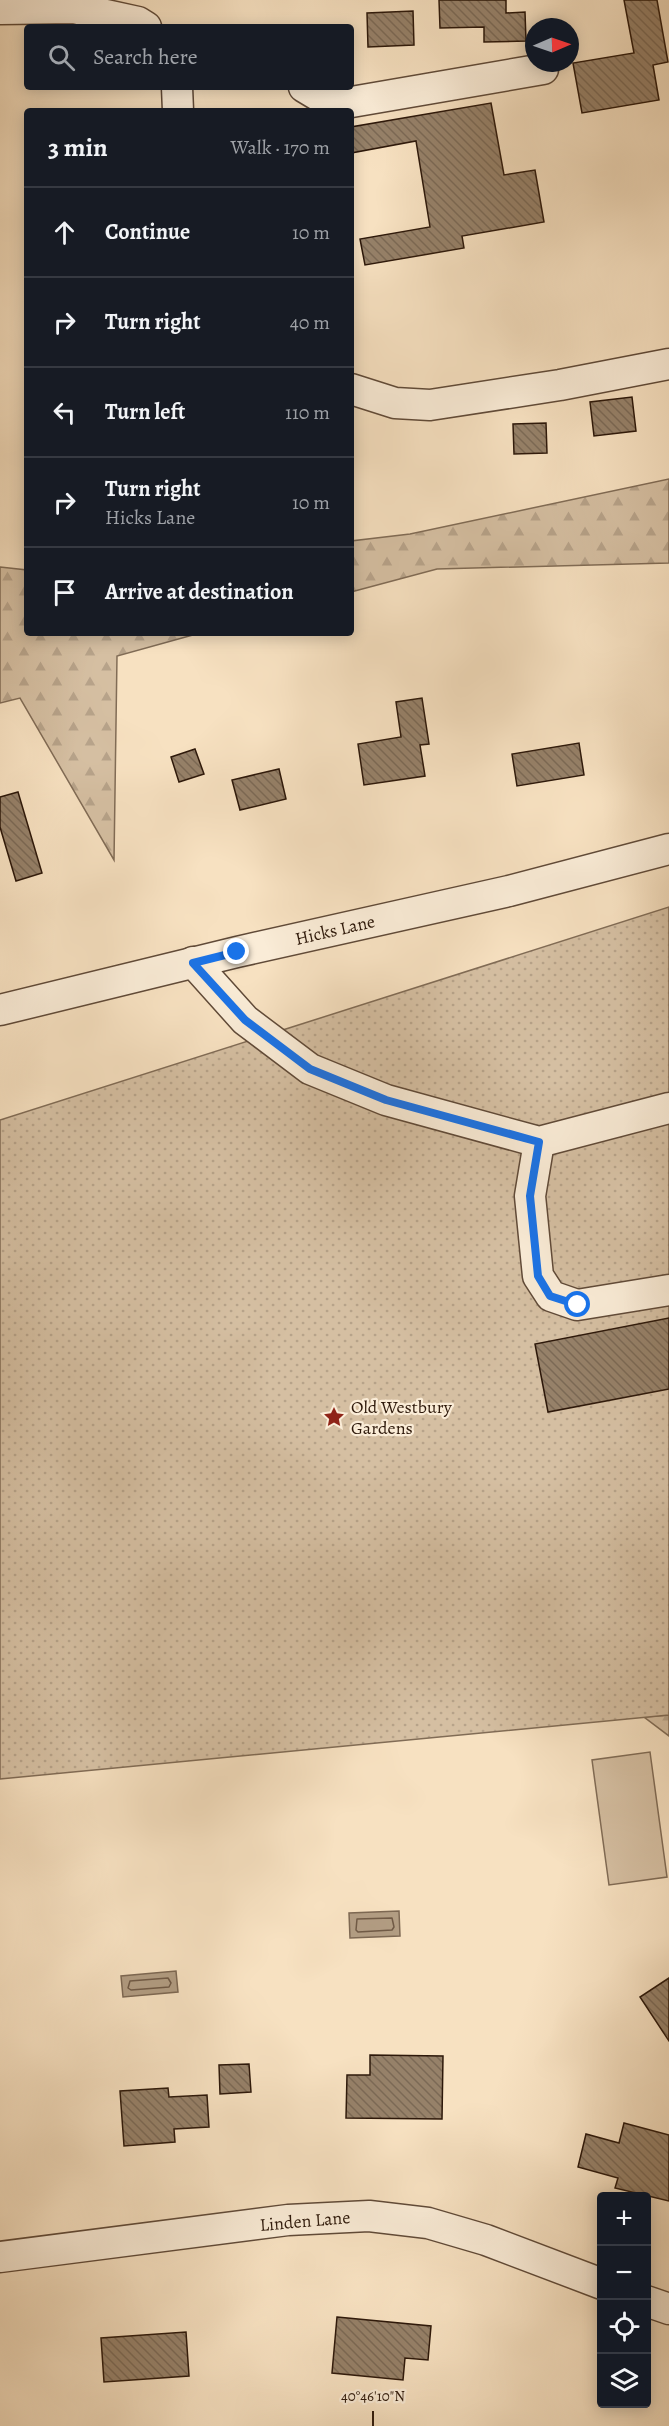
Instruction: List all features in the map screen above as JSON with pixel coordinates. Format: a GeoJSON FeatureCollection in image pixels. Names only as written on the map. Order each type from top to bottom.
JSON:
{"type":"FeatureCollection","features":[{"type":"Feature","properties":{"kind":"street"},"geometry":{"type":"LineString","coordinates":[[0,9],[74,8],[141,24]]}},
{"type":"Feature","properties":{"kind":"street"},"geometry":{"type":"LineString","coordinates":[[309,90],[334,105],[526,72]]}},
{"type":"Feature","properties":{"kind":"street"},"geometry":{"type":"LineString","coordinates":[[177,90],[178,108]]}},
{"type":"Feature","properties":{"kind":"street"},"geometry":{"type":"LineString","coordinates":[[354,390],[395,403],[430,405],[561,385],[669,364]]}},
{"type":"Feature","properties":{"kind":"street","name":"Hicks Lane"},"geometry":{"type":"LineString","coordinates":[[0,1010],[508,891],[669,849]]}},
{"type":"Feature","properties":{"kind":"street"},"geometry":{"type":"LineString","coordinates":[[193,963],[245,1020],[310,1069],[386,1100],[539,1142],[669,1108]]}},
{"type":"Feature","properties":{"kind":"street"},"geometry":{"type":"LineString","coordinates":[[539,1142],[530,1196],[538,1276],[550,1296],[578,1305],[669,1290]]}},
{"type":"Feature","properties":{"kind":"street","name":"Linden Lane"},"geometry":{"type":"LineString","coordinates":[[0,2257],[288,2220],[369,2216],[437,2226],[486,2240],[597,2282]]}},
{"type":"Feature","properties":{"kind":"street"},"geometry":{"type":"LineString","coordinates":[[651,2303],[669,2309]]}},
{"type":"Feature","properties":{"kind":"green space"},"geometry":{"type":"Polygon","coordinates":[[[669,479],[669,563],[437,569],[354,591],[354,541],[410,534],[669,479]]]}},
{"type":"Feature","properties":{"kind":"green space"},"geometry":{"type":"Polygon","coordinates":[[[0,567],[24,570],[24,636],[189,636],[117,656],[114,860],[20,698],[0,703],[0,567]]]}},
{"type":"Feature","properties":{"kind":"green space","name":"Old Westbury Gardens"},"geometry":{"type":"Polygon","coordinates":[[[669,907],[669,1715],[0,1779],[0,1120],[669,907]]]}},
{"type":"Feature","properties":{"kind":"green space"},"geometry":{"type":"Polygon","coordinates":[[[669,1715],[669,1736],[644,1717],[669,1715]]]}},
{"type":"Feature","properties":{"kind":"green space"},"geometry":{"type":"Polygon","coordinates":[[[650,1752],[667,1877],[609,1885],[592,1760],[650,1752]]]}},
{"type":"Feature","properties":{"kind":"water"},"geometry":{"type":"Polygon","coordinates":[[[399,1911],[400,1936],[350,1938],[349,1913],[399,1911]]]}},
{"type":"Feature","properties":{"kind":"water"},"geometry":{"type":"Polygon","coordinates":[[[176,1971],[178,1992],[123,1997],[121,1976],[176,1971]]]}},
{"type":"Feature","properties":{"kind":"building"},"geometry":{"type":"Polygon","coordinates":[[[439,0],[506,0],[506,13],[525,12],[525,41],[484,42],[484,27],[440,28],[439,0]]]}},
{"type":"Feature","properties":{"kind":"building"},"geometry":{"type":"Polygon","coordinates":[[[624,0],[657,0],[668,62],[653,65],[659,100],[582,113],[575,72],[579,72],[579,62],[634,53],[624,0]]]}},
{"type":"Feature","properties":{"kind":"building"},"geometry":{"type":"Polygon","coordinates":[[[413,11],[414,45],[368,47],[367,13],[413,11]]]}},
{"type":"Feature","properties":{"kind":"building"},"geometry":{"type":"Polygon","coordinates":[[[491,103],[504,175],[535,170],[544,222],[462,236],[464,248],[365,265],[360,239],[430,227],[416,141],[354,152],[354,126],[491,103]]]}},
{"type":"Feature","properties":{"kind":"building"},"geometry":{"type":"Polygon","coordinates":[[[632,397],[636,431],[594,436],[590,402],[632,397]]]}},
{"type":"Feature","properties":{"kind":"building"},"geometry":{"type":"Polygon","coordinates":[[[546,423],[547,453],[514,454],[513,424],[546,423]]]}},
{"type":"Feature","properties":{"kind":"building"},"geometry":{"type":"Polygon","coordinates":[[[422,698],[429,744],[420,745],[425,776],[364,785],[358,744],[401,737],[396,702],[422,698]]]}},
{"type":"Feature","properties":{"kind":"building"},"geometry":{"type":"Polygon","coordinates":[[[579,743],[584,775],[517,786],[512,754],[579,743]]]}},
{"type":"Feature","properties":{"kind":"building"},"geometry":{"type":"Polygon","coordinates":[[[195,749],[204,774],[179,782],[171,757],[195,749]]]}},
{"type":"Feature","properties":{"kind":"building"},"geometry":{"type":"Polygon","coordinates":[[[279,769],[286,799],[240,810],[232,780],[279,769]]]}},
{"type":"Feature","properties":{"kind":"building"},"geometry":{"type":"Polygon","coordinates":[[[18,792],[42,873],[16,881],[0,827],[0,797],[18,792]]]}},
{"type":"Feature","properties":{"kind":"building"},"geometry":{"type":"Polygon","coordinates":[[[669,1318],[669,1389],[548,1412],[535,1344],[669,1318]]]}},
{"type":"Feature","properties":{"kind":"building"},"geometry":{"type":"Polygon","coordinates":[[[669,1978],[669,2041],[640,1997],[669,1978]]]}},
{"type":"Feature","properties":{"kind":"building"},"geometry":{"type":"Polygon","coordinates":[[[370,2055],[443,2056],[442,2119],[346,2118],[347,2075],[370,2075],[370,2055]]]}},
{"type":"Feature","properties":{"kind":"building"},"geometry":{"type":"Polygon","coordinates":[[[249,2064],[251,2092],[220,2094],[219,2065],[249,2064]]]}},
{"type":"Feature","properties":{"kind":"building"},"geometry":{"type":"Polygon","coordinates":[[[168,2088],[169,2097],[207,2095],[209,2127],[174,2129],[175,2142],[124,2146],[120,2091],[168,2088]]]}},
{"type":"Feature","properties":{"kind":"building"},"geometry":{"type":"Polygon","coordinates":[[[624,2123],[669,2135],[669,2201],[651,2197],[651,2192],[632,2192],[615,2188],[618,2178],[578,2167],[586,2134],[619,2143],[624,2123]]]}},
{"type":"Feature","properties":{"kind":"building"},"geometry":{"type":"Polygon","coordinates":[[[337,2317],[431,2326],[428,2360],[405,2358],[403,2380],[332,2373],[337,2317]]]}},
{"type":"Feature","properties":{"kind":"building"},"geometry":{"type":"Polygon","coordinates":[[[186,2332],[189,2376],[104,2382],[101,2338],[186,2332]]]}},
{"type":"Feature","properties":{"kind":"place","name":"Old Westbury Gardens"},"geometry":{"type":"Point","coordinates":[334,1417]}},
{"type":"Feature","properties":{"kind":"route"},"geometry":{"type":"LineString","coordinates":[[237,952],[193,963],[245,1020],[310,1069],[386,1100],[539,1142],[530,1196],[538,1276],[550,1296],[578,1305]]}}]}
